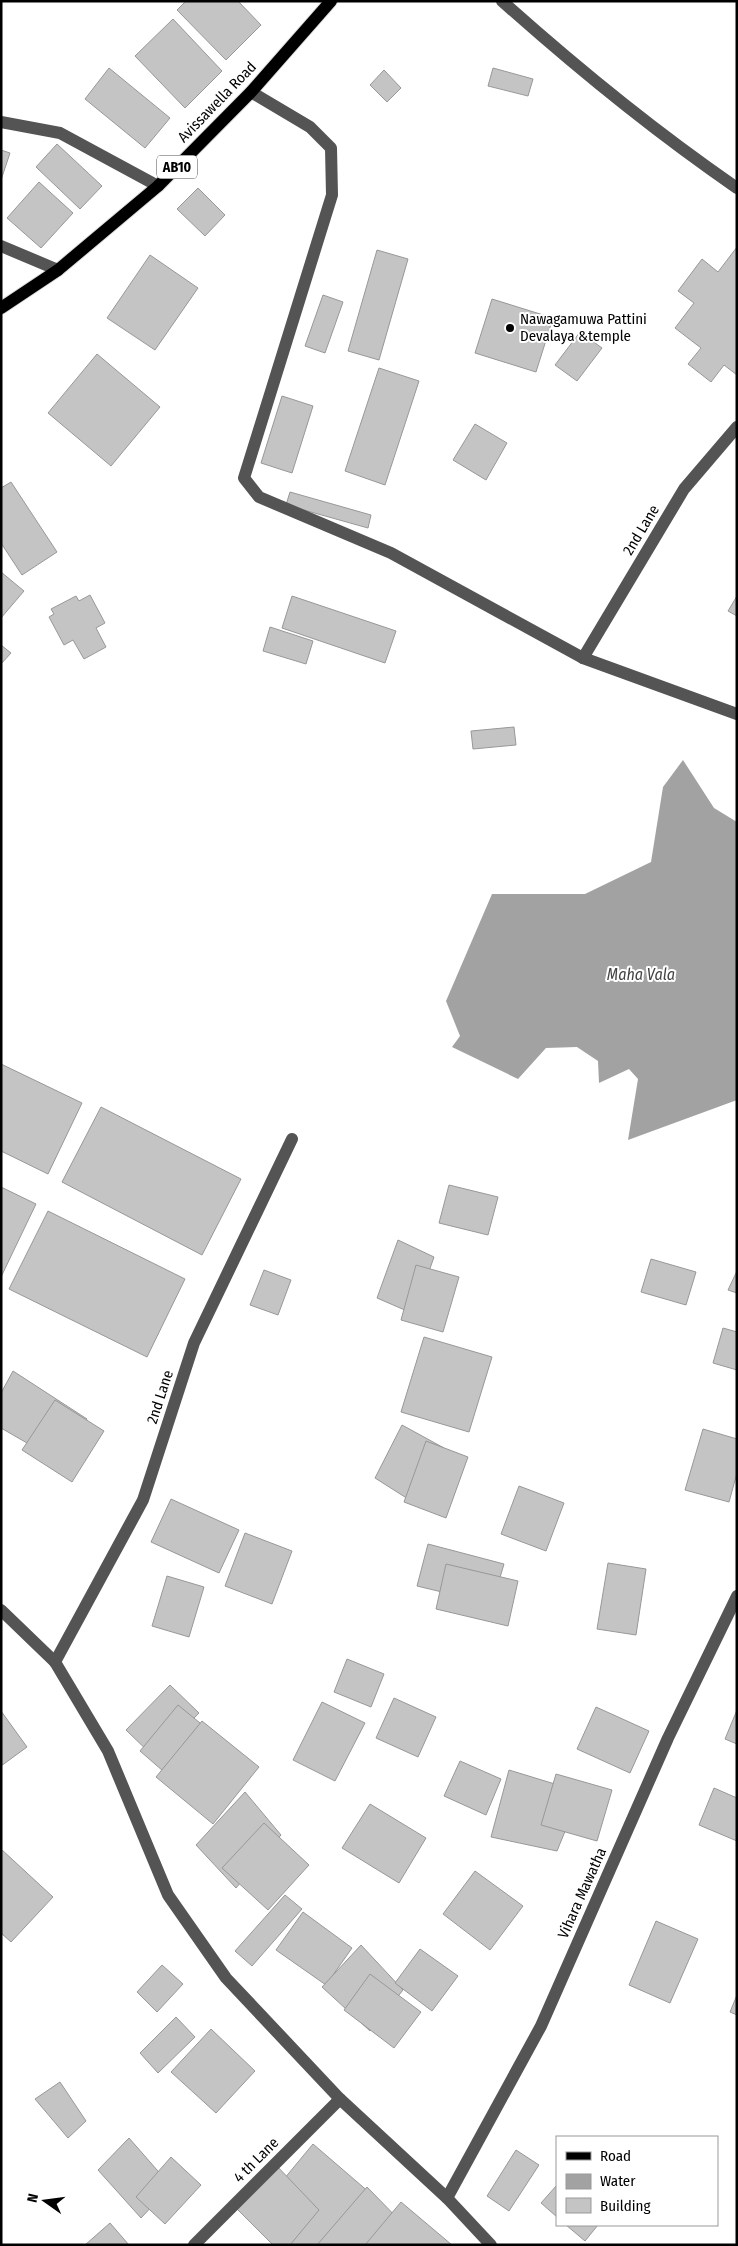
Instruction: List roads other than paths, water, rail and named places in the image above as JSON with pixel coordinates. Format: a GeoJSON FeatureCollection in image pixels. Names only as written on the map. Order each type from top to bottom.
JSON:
{"type":"FeatureCollection","features":[{"type":"Feature","properties":{"kind":"main road","name":"Avissawella Road"},"geometry":{"type":"LineString","coordinates":[[1,308],[58,270],[158,186],[251,92],[331,1]]}},
{"type":"Feature","properties":{"kind":"street"},"geometry":{"type":"LineString","coordinates":[[502,1],[620,103],[672,143],[737,188]]}},
{"type":"Feature","properties":{"kind":"street"},"geometry":{"type":"LineString","coordinates":[[251,92],[310,126],[331,148],[332,195],[244,478],[259,497],[391,553],[584,658],[737,714]]}},
{"type":"Feature","properties":{"kind":"street"},"geometry":{"type":"LineString","coordinates":[[1,122],[60,132],[158,186]]}},
{"type":"Feature","properties":{"kind":"street"},"geometry":{"type":"LineString","coordinates":[[1,246],[58,270]]}},
{"type":"Feature","properties":{"kind":"street","name":"2nd Lane"},"geometry":{"type":"LineString","coordinates":[[584,658],[684,489],[737,427]]}},
{"type":"Feature","properties":{"kind":"street","name":"2nd Lane"},"geometry":{"type":"LineString","coordinates":[[55,1662],[144,1500],[194,1343],[292,1139]]}},
{"type":"Feature","properties":{"kind":"street","name":"Vihara Mawatha"},"geometry":{"type":"LineString","coordinates":[[447,2198],[541,2026],[668,1738],[737,1596]]}},
{"type":"Feature","properties":{"kind":"street"},"geometry":{"type":"LineString","coordinates":[[1,1610],[55,1662],[108,1751],[168,1895],[226,1978],[340,2098],[447,2198],[491,2245]]}},
{"type":"Feature","properties":{"kind":"street","name":"4 th Lane"},"geometry":{"type":"LineString","coordinates":[[194,2245],[340,2098]]}},
{"type":"Feature","properties":{"kind":"water","name":"Maha Vala"},"geometry":{"type":"Polygon","coordinates":[[[683,760],[714,808],[737,822],[737,1100],[628,1140],[638,1079],[629,1069],[599,1083],[598,1061],[577,1047],[546,1048],[518,1079],[452,1047],[460,1036],[446,1001],[492,894],[585,894],[651,862],[663,787],[683,760]]]}},
{"type":"Feature","properties":{"kind":"place","name":"Nawagamuwa Pattini Devalaya &temple"},"geometry":{"type":"Point","coordinates":[510,328]}}]}
